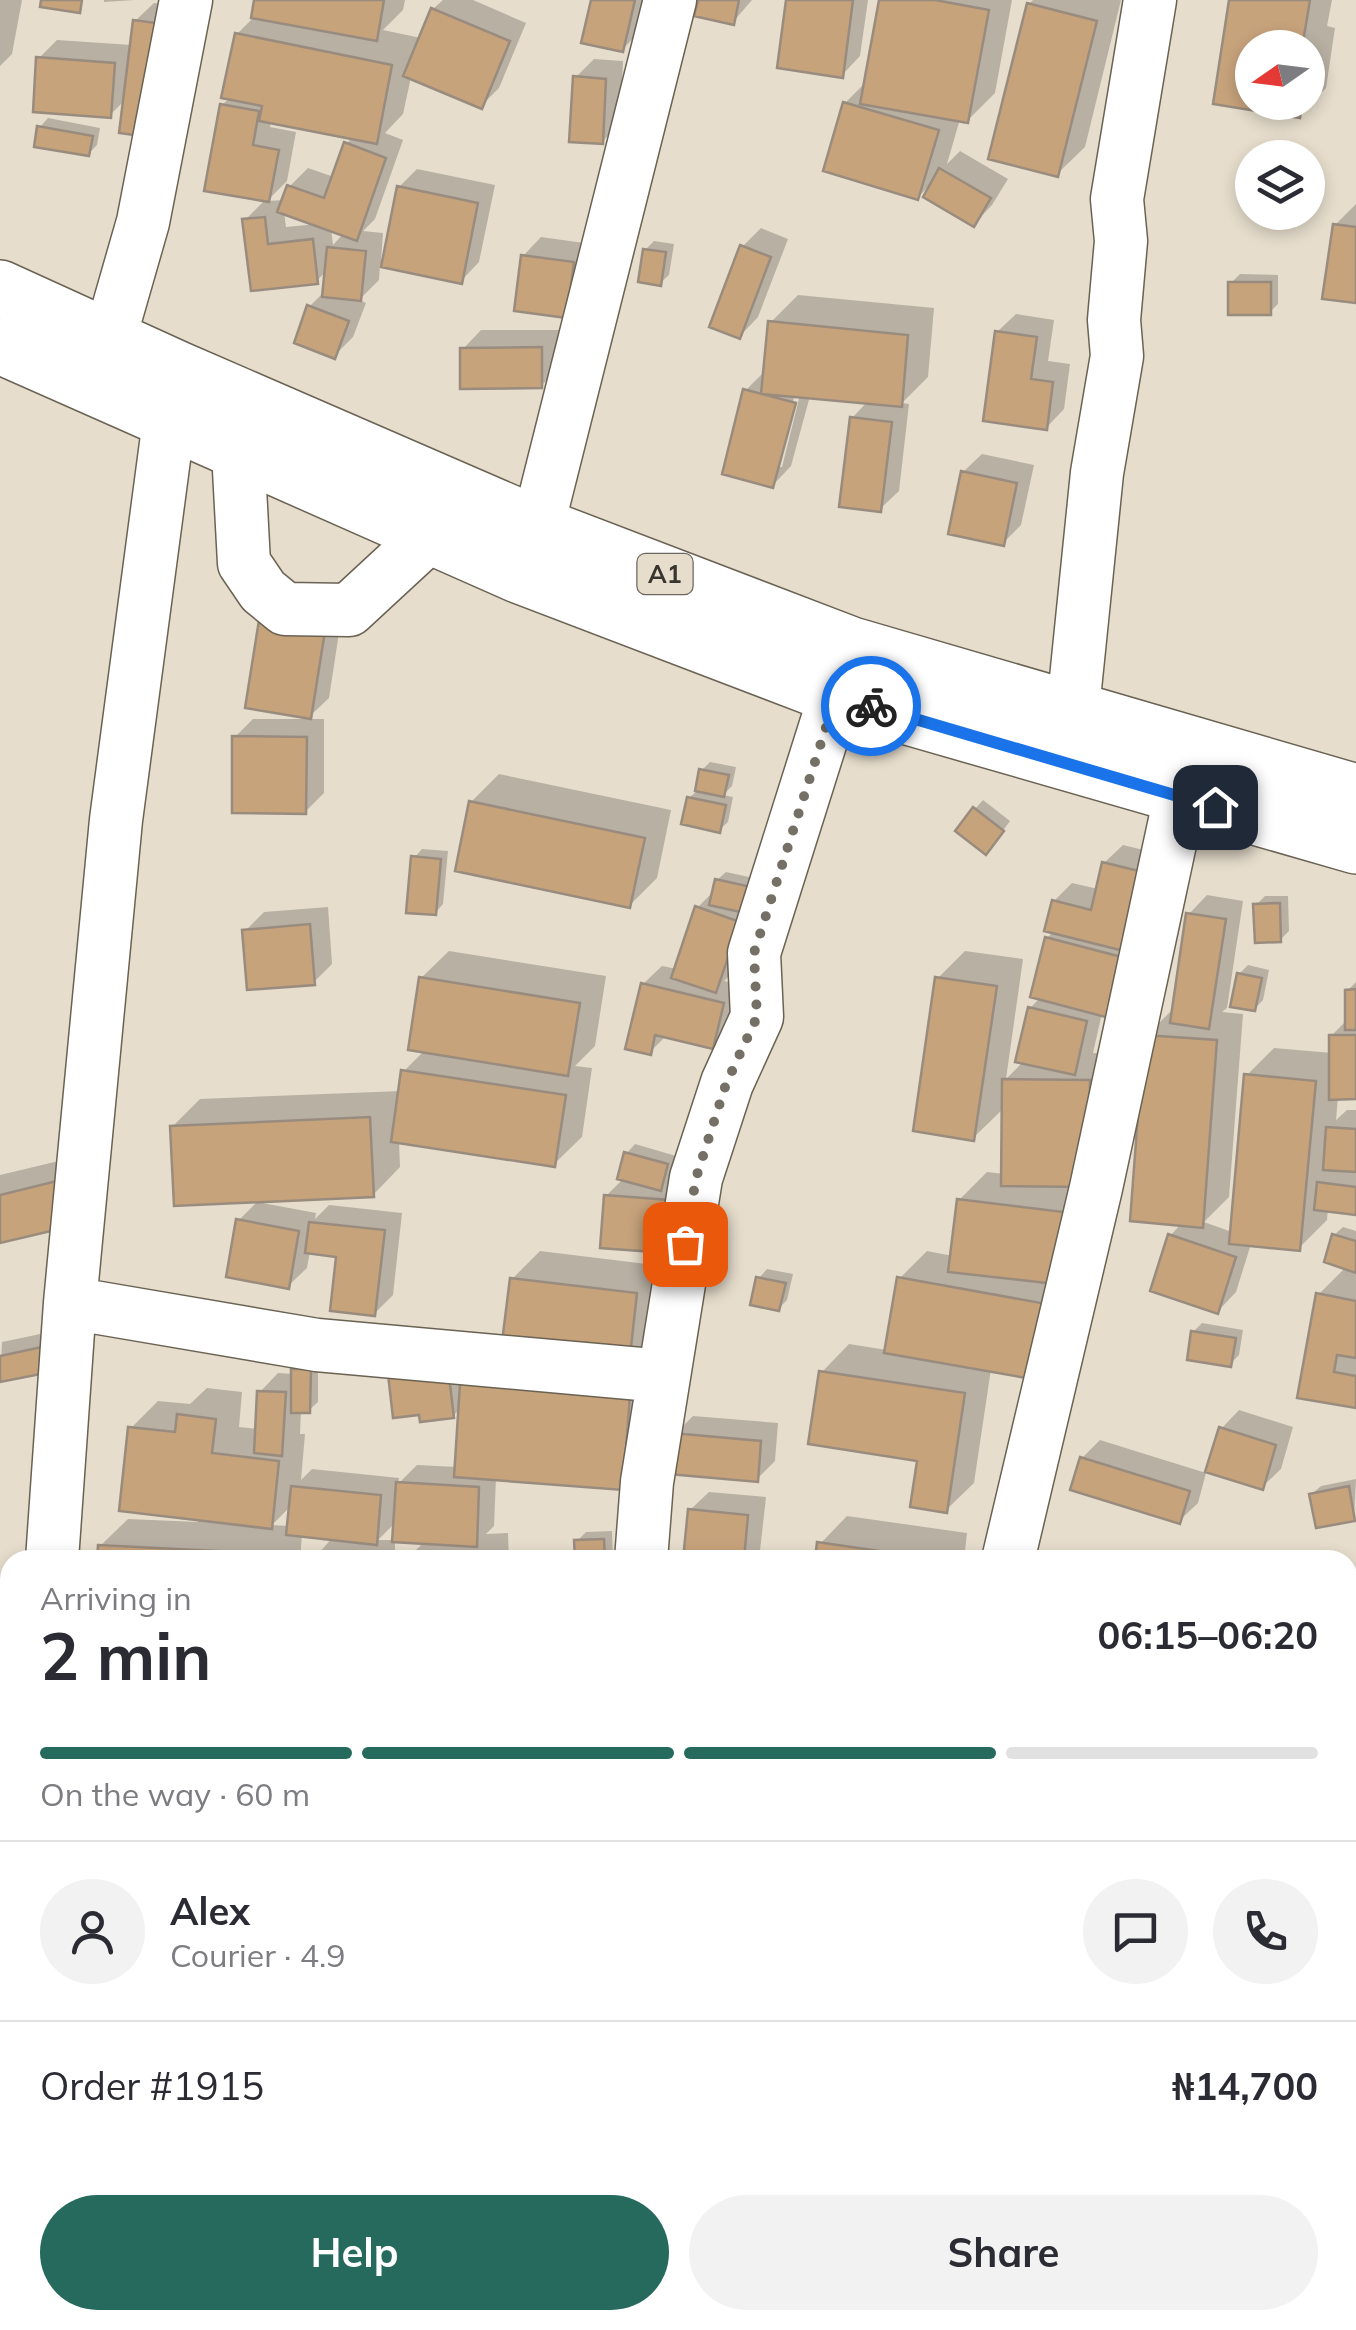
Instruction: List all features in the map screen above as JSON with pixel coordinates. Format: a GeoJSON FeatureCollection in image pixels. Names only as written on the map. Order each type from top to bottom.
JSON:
{"type":"FeatureCollection","features":[{"type":"Feature","properties":{"kind":"highway","name":"A1"},"geometry":{"type":"LineString","coordinates":[[0,288],[538,525],[852,645],[1356,792]]}},
{"type":"Feature","properties":{"kind":"highway","name":"A1"},"geometry":{"type":"LineString","coordinates":[[0,346],[518,575],[836,696],[1356,846]]}},
{"type":"Feature","properties":{"kind":"street"},"geometry":{"type":"LineString","coordinates":[[110,337],[143,222],[186,0]]}},
{"type":"Feature","properties":{"kind":"street"},"geometry":{"type":"LineString","coordinates":[[538,525],[670,0]]}},
{"type":"Feature","properties":{"kind":"street"},"geometry":{"type":"LineString","coordinates":[[1072,708],[1097,473],[1118,356],[1114,320],[1121,241],[1117,199],[1150,0]]}},
{"type":"Feature","properties":{"kind":"street"},"geometry":{"type":"LineString","coordinates":[[53,1550],[70,1303],[116,820],[169,421]]}},
{"type":"Feature","properties":{"kind":"street"},"geometry":{"type":"LineString","coordinates":[[238,451],[244,564],[263,591],[285,609],[349,610],[429,536]]}},
{"type":"Feature","properties":{"kind":"street"},"geometry":{"type":"LineString","coordinates":[[642,1550],[647,1482],[696,1178],[726,1084],[757,1017],[754,953],[836,696]]}},
{"type":"Feature","properties":{"kind":"street"},"geometry":{"type":"LineString","coordinates":[[1010,1550],[1096,1188],[1180,797]]}},
{"type":"Feature","properties":{"kind":"street"},"geometry":{"type":"LineString","coordinates":[[70,1303],[318,1345],[663,1376]]}},
{"type":"Feature","properties":{"kind":"building"},"geometry":{"type":"Polygon","coordinates":[[[41,0],[82,0],[80,13],[40,7],[41,0]]]}},
{"type":"Feature","properties":{"kind":"building"},"geometry":{"type":"Polygon","coordinates":[[[254,0],[384,0],[377,41],[251,18],[254,0]]]}},
{"type":"Feature","properties":{"kind":"building"},"geometry":{"type":"Polygon","coordinates":[[[591,0],[635,0],[623,52],[581,43],[591,0]]]}},
{"type":"Feature","properties":{"kind":"building"},"geometry":{"type":"Polygon","coordinates":[[[698,0],[739,0],[734,25],[694,16],[698,0]]]}},
{"type":"Feature","properties":{"kind":"building"},"geometry":{"type":"Polygon","coordinates":[[[786,0],[853,0],[843,78],[777,68],[786,0]]]}},
{"type":"Feature","properties":{"kind":"building"},"geometry":{"type":"Polygon","coordinates":[[[879,0],[935,0],[989,10],[968,123],[860,104],[879,0]]]}},
{"type":"Feature","properties":{"kind":"building"},"geometry":{"type":"Polygon","coordinates":[[[1229,0],[1310,0],[1305,30],[1235,30],[1235,108],[1213,104],[1229,0]]]}},
{"type":"Feature","properties":{"kind":"building"},"geometry":{"type":"Polygon","coordinates":[[[1027,3],[1097,21],[1058,177],[988,159],[1027,3]]]}},
{"type":"Feature","properties":{"kind":"building"},"geometry":{"type":"Polygon","coordinates":[[[431,8],[510,41],[482,109],[403,76],[431,8]]]}},
{"type":"Feature","properties":{"kind":"building"},"geometry":{"type":"Polygon","coordinates":[[[133,20],[156,23],[142,136],[119,133],[133,20]]]}},
{"type":"Feature","properties":{"kind":"building"},"geometry":{"type":"Polygon","coordinates":[[[235,33],[392,65],[377,144],[259,121],[262,106],[221,98],[235,33]]]}},
{"type":"Feature","properties":{"kind":"building"},"geometry":{"type":"Polygon","coordinates":[[[36,57],[115,63],[111,118],[33,112],[36,57]]]}},
{"type":"Feature","properties":{"kind":"building"},"geometry":{"type":"Polygon","coordinates":[[[573,76],[606,79],[603,144],[569,142],[573,76]]]}},
{"type":"Feature","properties":{"kind":"building"},"geometry":{"type":"Polygon","coordinates":[[[843,102],[939,130],[918,200],[823,171],[843,102]]]}},
{"type":"Feature","properties":{"kind":"building"},"geometry":{"type":"Polygon","coordinates":[[[220,104],[259,111],[253,145],[279,150],[269,202],[204,191],[220,104]]]}},
{"type":"Feature","properties":{"kind":"building"},"geometry":{"type":"Polygon","coordinates":[[[37,126],[93,136],[89,156],[34,147],[37,126]]]}},
{"type":"Feature","properties":{"kind":"building"},"geometry":{"type":"Polygon","coordinates":[[[344,142],[386,158],[357,241],[277,212],[287,185],[324,198],[344,142]]]}},
{"type":"Feature","properties":{"kind":"building"},"geometry":{"type":"Polygon","coordinates":[[[939,168],[991,198],[974,227],[923,197],[939,168]]]}},
{"type":"Feature","properties":{"kind":"building"},"geometry":{"type":"Polygon","coordinates":[[[397,186],[478,203],[462,284],[381,267],[397,186]]]}},
{"type":"Feature","properties":{"kind":"building"},"geometry":{"type":"Polygon","coordinates":[[[265,217],[268,244],[313,239],[318,284],[251,291],[242,219],[265,217]]]}},
{"type":"Feature","properties":{"kind":"building"},"geometry":{"type":"Polygon","coordinates":[[[1333,224],[1356,227],[1356,303],[1322,299],[1333,224]]]}},
{"type":"Feature","properties":{"kind":"building"},"geometry":{"type":"Polygon","coordinates":[[[740,245],[771,257],[740,339],[709,327],[740,245]]]}},
{"type":"Feature","properties":{"kind":"building"},"geometry":{"type":"Polygon","coordinates":[[[327,247],[366,251],[361,301],[322,297],[327,247]]]}},
{"type":"Feature","properties":{"kind":"building"},"geometry":{"type":"Polygon","coordinates":[[[643,249],[666,252],[661,286],[638,282],[643,249]]]}},
{"type":"Feature","properties":{"kind":"building"},"geometry":{"type":"Polygon","coordinates":[[[521,255],[574,262],[567,318],[514,311],[521,255]]]}},
{"type":"Feature","properties":{"kind":"building"},"geometry":{"type":"Polygon","coordinates":[[[1228,282],[1271,282],[1271,315],[1228,315],[1228,282]]]}},
{"type":"Feature","properties":{"kind":"building"},"geometry":{"type":"Polygon","coordinates":[[[307,305],[349,321],[335,359],[294,343],[307,305]]]}},
{"type":"Feature","properties":{"kind":"building"},"geometry":{"type":"Polygon","coordinates":[[[768,321],[908,335],[902,407],[761,394],[768,321]]]}},
{"type":"Feature","properties":{"kind":"building"},"geometry":{"type":"Polygon","coordinates":[[[995,331],[1037,337],[1031,379],[1053,382],[1047,430],[983,421],[995,331]]]}},
{"type":"Feature","properties":{"kind":"building"},"geometry":{"type":"Polygon","coordinates":[[[542,347],[542,388],[460,389],[460,348],[542,347]]]}},
{"type":"Feature","properties":{"kind":"building"},"geometry":{"type":"Polygon","coordinates":[[[743,389],[796,403],[773,488],[722,474],[743,389]]]}},
{"type":"Feature","properties":{"kind":"building"},"geometry":{"type":"Polygon","coordinates":[[[850,417],[892,422],[881,512],[839,507],[850,417]]]}},
{"type":"Feature","properties":{"kind":"building"},"geometry":{"type":"Polygon","coordinates":[[[961,471],[1017,483],[1004,546],[948,534],[961,471]]]}},
{"type":"Feature","properties":{"kind":"building"},"geometry":{"type":"Polygon","coordinates":[[[259,620],[325,631],[311,719],[245,708],[259,620]]]}},
{"type":"Feature","properties":{"kind":"building"},"geometry":{"type":"Polygon","coordinates":[[[232,736],[307,737],[306,814],[232,813],[232,736]]]}},
{"type":"Feature","properties":{"kind":"building"},"geometry":{"type":"Polygon","coordinates":[[[699,769],[729,775],[724,797],[695,791],[699,769]]]}},
{"type":"Feature","properties":{"kind":"building"},"geometry":{"type":"Polygon","coordinates":[[[687,797],[726,805],[720,833],[681,824],[687,797]]]}},
{"type":"Feature","properties":{"kind":"building"},"geometry":{"type":"Polygon","coordinates":[[[469,801],[645,838],[630,908],[455,871],[469,801]]]}},
{"type":"Feature","properties":{"kind":"building"},"geometry":{"type":"Polygon","coordinates":[[[973,807],[1004,831],[986,855],[955,831],[973,807]]]}},
{"type":"Feature","properties":{"kind":"building"},"geometry":{"type":"Polygon","coordinates":[[[411,856],[441,859],[436,915],[406,913],[411,856]]]}},
{"type":"Feature","properties":{"kind":"building"},"geometry":{"type":"Polygon","coordinates":[[[1102,862],[1155,875],[1136,954],[1044,931],[1052,900],[1091,910],[1102,862]]]}},
{"type":"Feature","properties":{"kind":"building"},"geometry":{"type":"Polygon","coordinates":[[[715,879],[760,889],[754,915],[709,905],[715,879]]]}},
{"type":"Feature","properties":{"kind":"building"},"geometry":{"type":"Polygon","coordinates":[[[1280,903],[1281,942],[1255,943],[1253,904],[1280,903]]]}},
{"type":"Feature","properties":{"kind":"building"},"geometry":{"type":"Polygon","coordinates":[[[695,906],[740,922],[716,993],[671,978],[695,906]]]}},
{"type":"Feature","properties":{"kind":"building"},"geometry":{"type":"Polygon","coordinates":[[[1186,913],[1226,919],[1209,1029],[1170,1023],[1186,913]]]}},
{"type":"Feature","properties":{"kind":"building"},"geometry":{"type":"Polygon","coordinates":[[[310,924],[315,985],[247,990],[242,930],[310,924]]]}},
{"type":"Feature","properties":{"kind":"building"},"geometry":{"type":"Polygon","coordinates":[[[1045,937],[1133,960],[1117,1020],[1030,997],[1045,937]]]}},
{"type":"Feature","properties":{"kind":"building"},"geometry":{"type":"Polygon","coordinates":[[[1237,973],[1262,978],[1255,1011],[1230,1007],[1237,973]]]}},
{"type":"Feature","properties":{"kind":"building"},"geometry":{"type":"Polygon","coordinates":[[[419,977],[580,1003],[568,1076],[408,1050],[419,977]]]}},
{"type":"Feature","properties":{"kind":"building"},"geometry":{"type":"Polygon","coordinates":[[[935,977],[997,986],[974,1141],[913,1131],[935,977]]]}},
{"type":"Feature","properties":{"kind":"building"},"geometry":{"type":"Polygon","coordinates":[[[641,983],[724,1003],[713,1049],[655,1035],[651,1055],[625,1049],[641,983]]]}},
{"type":"Feature","properties":{"kind":"building"},"geometry":{"type":"Polygon","coordinates":[[[1356,989],[1356,1030],[1345,1030],[1345,990],[1356,989]]]}},
{"type":"Feature","properties":{"kind":"building"},"geometry":{"type":"Polygon","coordinates":[[[1028,1007],[1087,1021],[1075,1075],[1015,1062],[1028,1007]]]}},
{"type":"Feature","properties":{"kind":"building"},"geometry":{"type":"Polygon","coordinates":[[[1144,1035],[1217,1040],[1203,1228],[1130,1221],[1144,1035]]]}},
{"type":"Feature","properties":{"kind":"building"},"geometry":{"type":"Polygon","coordinates":[[[1329,1035],[1356,1035],[1356,1099],[1329,1100],[1329,1035]]]}},
{"type":"Feature","properties":{"kind":"building"},"geometry":{"type":"Polygon","coordinates":[[[401,1070],[566,1095],[555,1167],[391,1142],[401,1070]]]}},
{"type":"Feature","properties":{"kind":"building"},"geometry":{"type":"Polygon","coordinates":[[[1244,1074],[1316,1081],[1300,1251],[1229,1244],[1244,1074]]]}},
{"type":"Feature","properties":{"kind":"building"},"geometry":{"type":"Polygon","coordinates":[[[1002,1079],[1090,1080],[1089,1187],[1001,1186],[1002,1079]]]}},
{"type":"Feature","properties":{"kind":"building"},"geometry":{"type":"Polygon","coordinates":[[[370,1117],[374,1197],[174,1206],[170,1126],[370,1117]]]}},
{"type":"Feature","properties":{"kind":"building"},"geometry":{"type":"Polygon","coordinates":[[[1326,1127],[1356,1129],[1356,1172],[1323,1170],[1326,1127]]]}},
{"type":"Feature","properties":{"kind":"building"},"geometry":{"type":"Polygon","coordinates":[[[624,1152],[668,1164],[661,1191],[617,1179],[624,1152]]]}},
{"type":"Feature","properties":{"kind":"building"},"geometry":{"type":"Polygon","coordinates":[[[61,1180],[72,1226],[0,1243],[0,1195],[61,1180]]]}},
{"type":"Feature","properties":{"kind":"building"},"geometry":{"type":"Polygon","coordinates":[[[1317,1182],[1356,1187],[1356,1215],[1314,1210],[1317,1182]]]}},
{"type":"Feature","properties":{"kind":"building"},"geometry":{"type":"Polygon","coordinates":[[[604,1195],[670,1200],[666,1253],[600,1248],[604,1195]]]}},
{"type":"Feature","properties":{"kind":"building"},"geometry":{"type":"Polygon","coordinates":[[[957,1199],[1072,1213],[1065,1285],[948,1272],[957,1199]]]}},
{"type":"Feature","properties":{"kind":"building"},"geometry":{"type":"Polygon","coordinates":[[[236,1219],[299,1231],[289,1289],[226,1277],[236,1219]]]}},
{"type":"Feature","properties":{"kind":"building"},"geometry":{"type":"Polygon","coordinates":[[[309,1222],[385,1230],[375,1316],[330,1311],[336,1257],[305,1253],[309,1222]]]}},
{"type":"Feature","properties":{"kind":"building"},"geometry":{"type":"Polygon","coordinates":[[[1168,1234],[1236,1257],[1218,1314],[1150,1291],[1168,1234]]]}},
{"type":"Feature","properties":{"kind":"building"},"geometry":{"type":"Polygon","coordinates":[[[1332,1234],[1356,1241],[1356,1273],[1324,1262],[1332,1234]]]}},
{"type":"Feature","properties":{"kind":"building"},"geometry":{"type":"Polygon","coordinates":[[[756,1277],[786,1283],[779,1311],[750,1305],[756,1277]]]}},
{"type":"Feature","properties":{"kind":"building"},"geometry":{"type":"Polygon","coordinates":[[[897,1277],[1063,1307],[1049,1382],[884,1353],[897,1277]]]}},
{"type":"Feature","properties":{"kind":"building"},"geometry":{"type":"Polygon","coordinates":[[[510,1278],[637,1293],[629,1365],[501,1350],[510,1278]]]}},
{"type":"Feature","properties":{"kind":"building"},"geometry":{"type":"Polygon","coordinates":[[[1316,1293],[1356,1301],[1356,1358],[1337,1355],[1334,1372],[1356,1376],[1356,1408],[1297,1398],[1316,1293]]]}},
{"type":"Feature","properties":{"kind":"building"},"geometry":{"type":"Polygon","coordinates":[[[1191,1331],[1236,1338],[1231,1367],[1187,1360],[1191,1331]]]}},
{"type":"Feature","properties":{"kind":"building"},"geometry":{"type":"Polygon","coordinates":[[[51,1345],[56,1371],[0,1382],[0,1356],[51,1345]]]}},
{"type":"Feature","properties":{"kind":"building"},"geometry":{"type":"Polygon","coordinates":[[[448,1367],[454,1418],[420,1422],[419,1415],[393,1418],[388,1374],[448,1367]]]}},
{"type":"Feature","properties":{"kind":"building"},"geometry":{"type":"Polygon","coordinates":[[[461,1368],[631,1381],[623,1490],[454,1477],[461,1368]]]}},
{"type":"Feature","properties":{"kind":"building"},"geometry":{"type":"Polygon","coordinates":[[[291,1369],[311,1369],[310,1413],[291,1413],[291,1369]]]}},
{"type":"Feature","properties":{"kind":"building"},"geometry":{"type":"Polygon","coordinates":[[[819,1371],[965,1393],[947,1513],[910,1507],[917,1461],[808,1444],[819,1371]]]}},
{"type":"Feature","properties":{"kind":"building"},"geometry":{"type":"Polygon","coordinates":[[[257,1391],[286,1392],[282,1456],[254,1453],[257,1391]]]}},
{"type":"Feature","properties":{"kind":"building"},"geometry":{"type":"Polygon","coordinates":[[[177,1414],[216,1419],[212,1453],[279,1461],[272,1529],[119,1511],[128,1427],[175,1432],[177,1414]]]}},
{"type":"Feature","properties":{"kind":"building"},"geometry":{"type":"Polygon","coordinates":[[[1219,1427],[1276,1445],[1263,1490],[1205,1472],[1219,1427]]]}},
{"type":"Feature","properties":{"kind":"building"},"geometry":{"type":"Polygon","coordinates":[[[672,1433],[761,1441],[758,1482],[669,1474],[672,1433]]]}},
{"type":"Feature","properties":{"kind":"building"},"geometry":{"type":"Polygon","coordinates":[[[1080,1457],[1190,1491],[1180,1524],[1070,1490],[1080,1457]]]}},
{"type":"Feature","properties":{"kind":"building"},"geometry":{"type":"Polygon","coordinates":[[[396,1482],[479,1487],[477,1547],[392,1542],[396,1482]]]}},
{"type":"Feature","properties":{"kind":"building"},"geometry":{"type":"Polygon","coordinates":[[[291,1486],[381,1495],[377,1545],[286,1535],[291,1486]]]}},
{"type":"Feature","properties":{"kind":"building"},"geometry":{"type":"Polygon","coordinates":[[[1349,1486],[1355,1521],[1316,1528],[1309,1494],[1349,1486]]]}},
{"type":"Feature","properties":{"kind":"building"},"geometry":{"type":"Polygon","coordinates":[[[688,1509],[748,1515],[745,1550],[684,1550],[688,1509]]]}},
{"type":"Feature","properties":{"kind":"building"},"geometry":{"type":"Polygon","coordinates":[[[604,1539],[605,1550],[574,1550],[574,1540],[604,1539]]]}},
{"type":"Feature","properties":{"kind":"building"},"geometry":{"type":"Polygon","coordinates":[[[817,1542],[872,1550],[816,1550],[817,1542]]]}},
{"type":"Feature","properties":{"kind":"building"},"geometry":{"type":"Polygon","coordinates":[[[98,1545],[196,1550],[98,1550],[98,1545]]]}},
{"type":"Feature","properties":{"kind":"way so far"},"geometry":{"type":"LineString","coordinates":[[685,1244],[696,1178],[726,1084],[757,1017],[754,953],[836,696],[871,706]]}},
{"type":"Feature","properties":{"kind":"route"},"geometry":{"type":"LineString","coordinates":[[871,706],[1215,807]]}}]}
